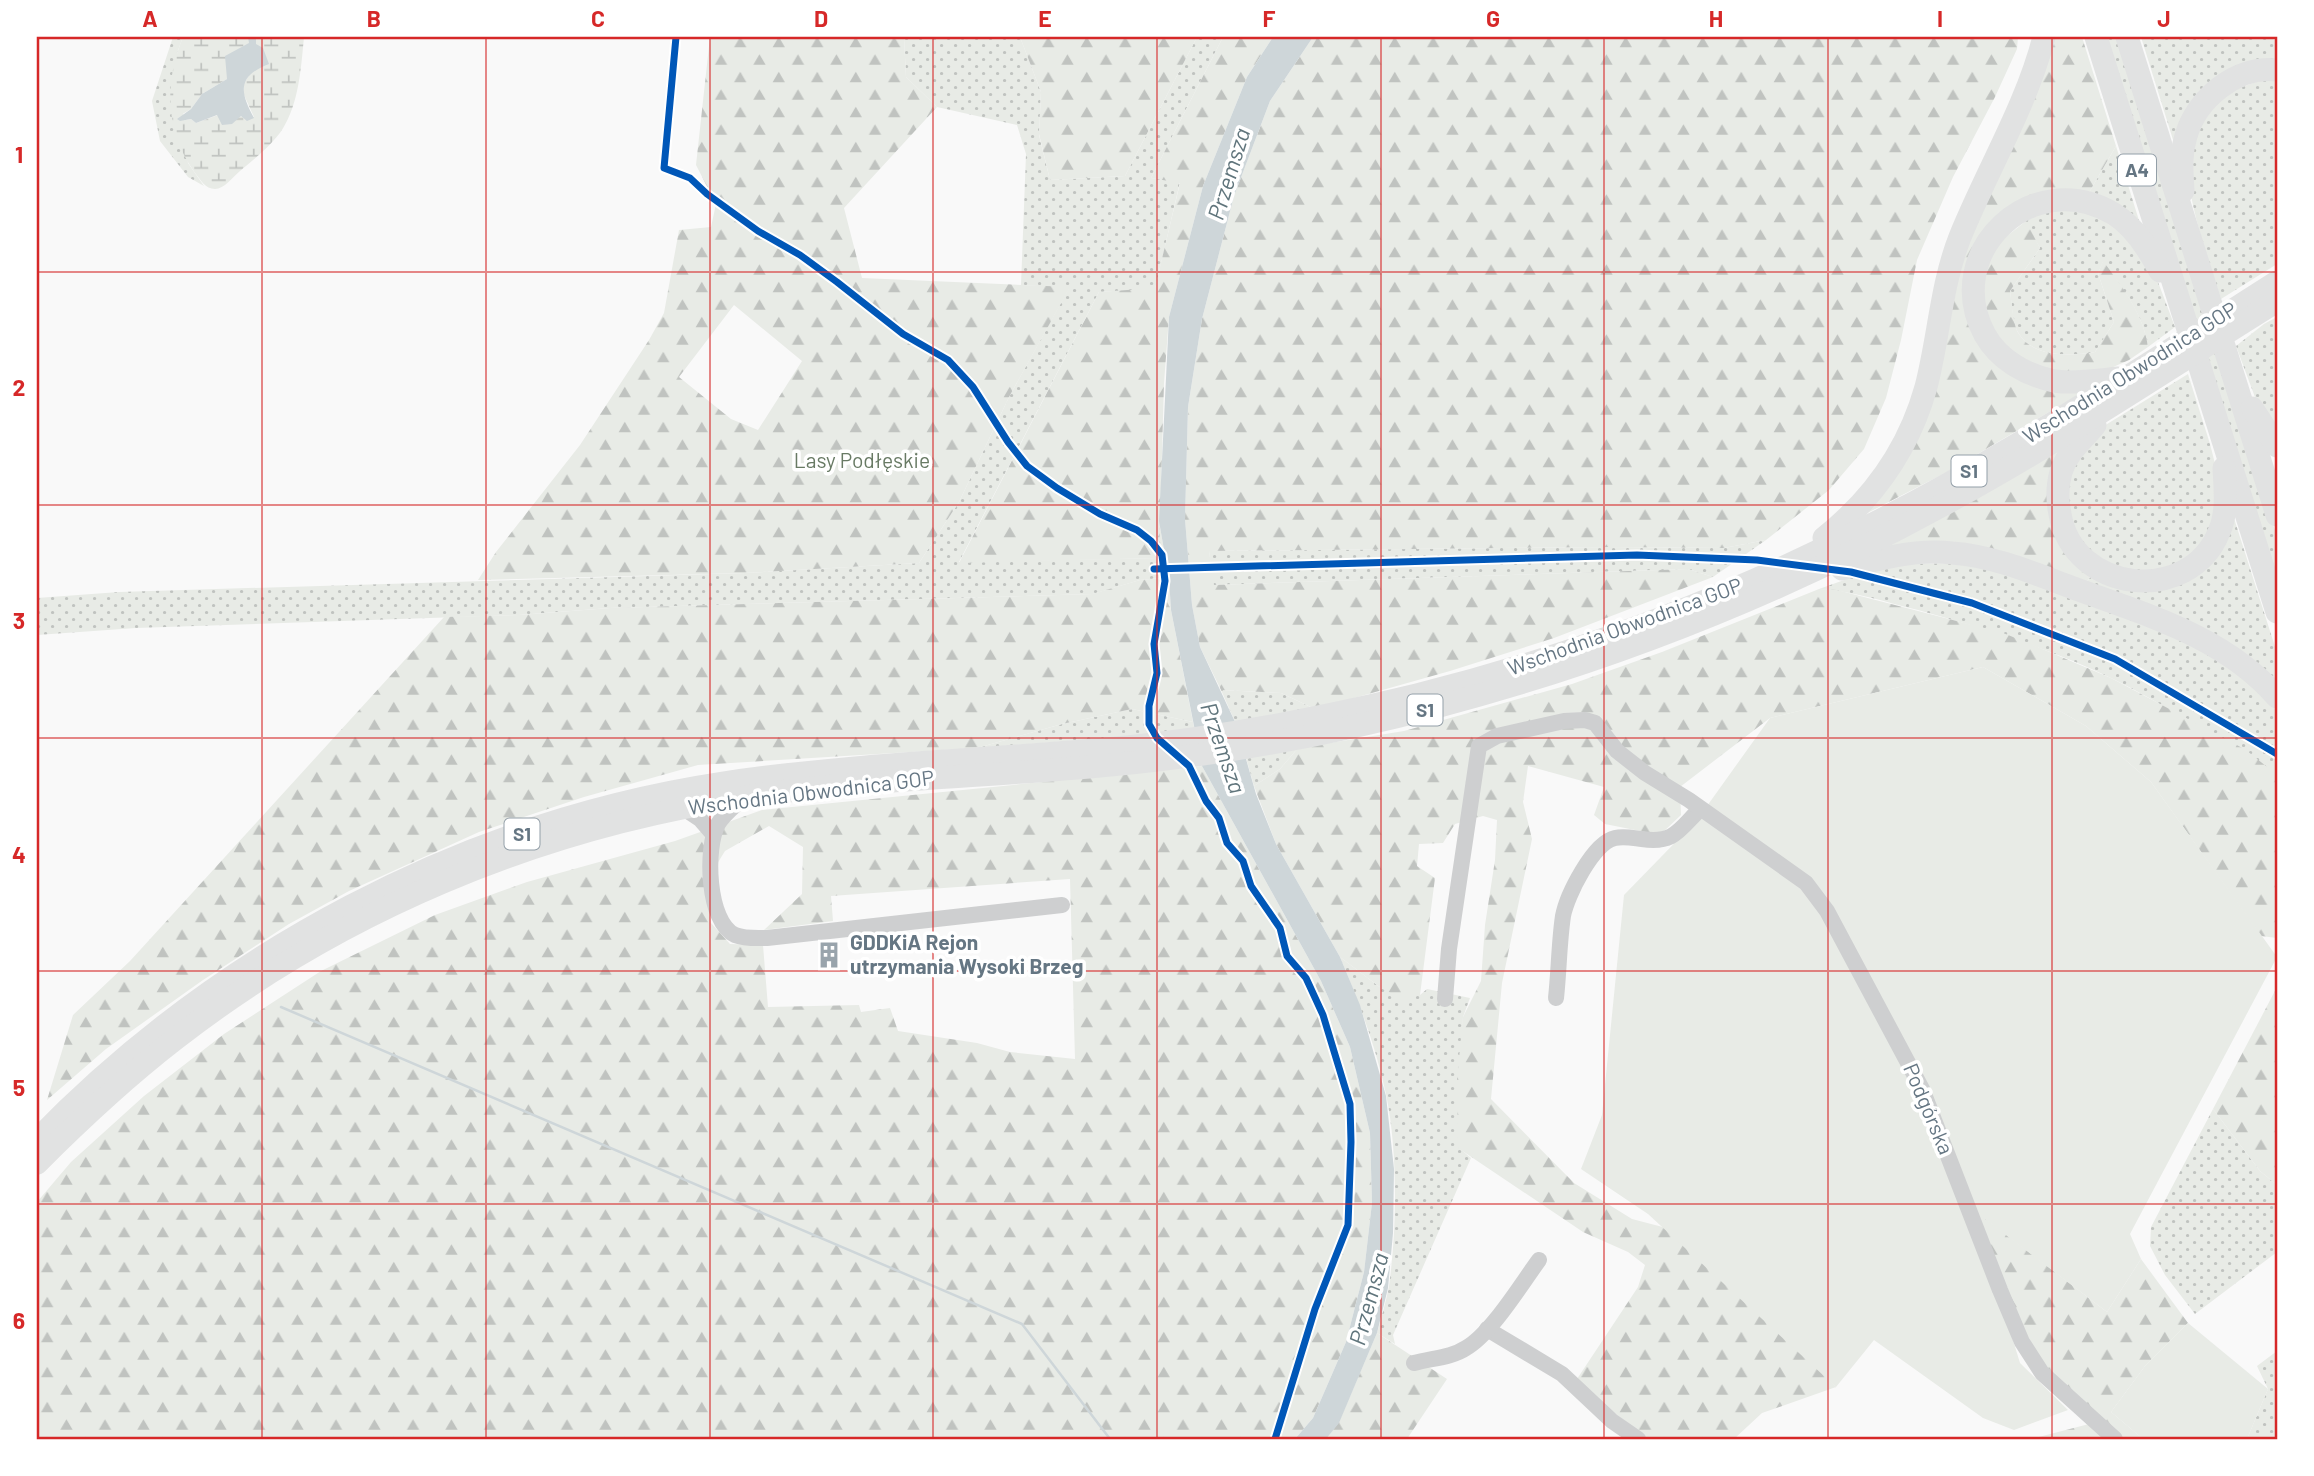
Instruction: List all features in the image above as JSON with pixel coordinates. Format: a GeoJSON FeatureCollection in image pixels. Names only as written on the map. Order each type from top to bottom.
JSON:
{"type":"FeatureCollection","features":[{"type":"Feature","properties":{"kind":"highway"},"geometry":{"type":"LineString","coordinates":[[2044,37],[2026,89],[1959,240],[1949,270],[1926,387],[1912,425],[1888,471],[1811,563],[1840,569],[1897,556],[1953,552],[1994,561],[2032,572],[2178,627],[2231,655],[2277,697]]}},
{"type":"Feature","properties":{"kind":"highway","name":"A4"},"geometry":{"type":"LineString","coordinates":[[2096,37],[2277,612]]}},
{"type":"Feature","properties":{"kind":"highway","name":"A4"},"geometry":{"type":"LineString","coordinates":[[2127,37],[2277,515]]}},
{"type":"Feature","properties":{"kind":"highway"},"geometry":{"type":"LineString","coordinates":[[2185,226],[2182,156],[2191,121],[2206,100],[2230,82],[2257,71],[2277,70]]}},
{"type":"Feature","properties":{"kind":"highway"},"geometry":{"type":"LineString","coordinates":[[2125,377],[2078,382],[2055,381],[2022,370],[1994,349],[1982,328],[1973,291],[1978,261],[1993,233],[2011,217],[2037,203],[2060,199],[2074,200],[2102,208],[2115,215],[2139,238],[2179,304]]}},
{"type":"Feature","properties":{"kind":"highway","name":"Wschodnia Obwodnica GOP"},"geometry":{"type":"LineString","coordinates":[[37,1140],[72,1105],[145,1041],[206,995],[312,928],[376,894],[469,853],[641,799],[723,783],[834,770],[1224,752],[1280,733],[1554,655],[1811,563],[1955,499],[2149,381],[2267,304],[2277,282]]}},
{"type":"Feature","properties":{"kind":"highway","name":"Wschodnia Obwodnica GOP"},"geometry":{"type":"LineString","coordinates":[[1811,563],[2125,377],[2267,304]]}},
{"type":"Feature","properties":{"kind":"highway"},"geometry":{"type":"LineString","coordinates":[[2230,369],[2262,426],[2277,446]]}},
{"type":"Feature","properties":{"kind":"highway"},"geometry":{"type":"LineString","coordinates":[[2110,405],[2069,454],[2061,471],[2058,495],[2063,528],[2072,546],[2093,567],[2112,577],[2144,582],[2163,579],[2192,566],[2208,550],[2220,531],[2224,516],[2223,441]]}},
{"type":"Feature","properties":{"kind":"highway","name":"Wschodnia Obwodnica GOP"},"geometry":{"type":"LineString","coordinates":[[37,1163],[95,1106],[177,1037],[248,986],[340,932],[434,885],[526,849],[581,832],[682,807],[744,797],[1097,758]]}},
{"type":"Feature","properties":{"kind":"street","name":"Podgórska"},"geometry":{"type":"LineString","coordinates":[[1445,999],[1449,949],[1479,746],[1497,736],[1564,721],[1585,720],[1595,723],[1617,751],[1645,773],[1806,883],[1827,911],[1922,1089],[2022,1342],[2042,1373],[2115,1439]]}},
{"type":"Feature","properties":{"kind":"street"},"geometry":{"type":"LineString","coordinates":[[744,797],[718,823],[713,834],[711,894],[714,909],[723,925],[734,935],[767,938],[1062,905]]}},
{"type":"Feature","properties":{"kind":"street"},"geometry":{"type":"LineString","coordinates":[[682,807],[713,834]]}},
{"type":"Feature","properties":{"kind":"street"},"geometry":{"type":"LineString","coordinates":[[1556,998],[1563,915],[1590,859],[1600,846],[1614,838],[1622,836],[1663,841],[1672,837],[1700,809]]}},
{"type":"Feature","properties":{"kind":"street"},"geometry":{"type":"LineString","coordinates":[[1414,1363],[1454,1354],[1469,1347],[1487,1328],[1539,1259]]}},
{"type":"Feature","properties":{"kind":"street"},"geometry":{"type":"LineString","coordinates":[[1487,1328],[1562,1374],[1612,1421],[1639,1439]]}},
{"type":"Feature","properties":{"kind":"green space"},"geometry":{"type":"Polygon","coordinates":[[[173,37],[183,37],[177,53],[188,163],[204,186],[188,177],[160,141],[152,101],[173,37]]]}},
{"type":"Feature","properties":{"kind":"green space"},"geometry":{"type":"Polygon","coordinates":[[[183,37],[248,37],[250,42],[227,79],[202,94],[191,109],[181,115],[180,121],[191,119],[196,123],[218,115],[254,117],[244,95],[244,83],[253,70],[256,37],[304,37],[296,97],[288,120],[262,152],[218,188],[206,186],[195,173],[185,157],[173,124],[171,89],[183,37]]]}},
{"type":"Feature","properties":{"kind":"green space","name":"Lasy Podłęskie"},"geometry":{"type":"Polygon","coordinates":[[[710,37],[904,37],[906,77],[937,107],[844,208],[862,278],[1070,287],[1009,397],[959,502],[919,563],[745,573],[478,580],[496,552],[580,445],[649,340],[664,313],[679,230],[711,227],[716,204],[696,165],[710,37]],[[734,305],[679,377],[731,419],[758,430],[802,361],[734,305]]]}},
{"type":"Feature","properties":{"kind":"green space"},"geometry":{"type":"Polygon","coordinates":[[[904,37],[1020,37],[1041,92],[1039,135],[1050,180],[1125,176],[1197,37],[1223,37],[1151,178],[1180,182],[1155,289],[1099,292],[959,562],[1159,558],[1159,521],[1169,579],[1171,610],[1161,578],[1140,580],[1093,594],[610,608],[519,615],[136,628],[37,635],[37,598],[119,592],[745,573],[919,563],[959,502],[1009,397],[1069,288],[1021,285],[1026,154],[1017,125],[937,107],[906,77],[904,37]]]}},
{"type":"Feature","properties":{"kind":"green space"},"geometry":{"type":"Polygon","coordinates":[[[1020,37],[1197,37],[1125,176],[1050,180],[1039,134],[1041,92],[1020,37]]]}},
{"type":"Feature","properties":{"kind":"green space"},"geometry":{"type":"Polygon","coordinates":[[[1223,37],[1273,37],[1247,77],[1203,186],[1169,317],[1164,383],[1159,558],[959,563],[1099,292],[1155,288],[1180,183],[1151,178],[1223,37]]]}},
{"type":"Feature","properties":{"kind":"green space"},"geometry":{"type":"Polygon","coordinates":[[[1313,37],[2018,37],[2017,49],[1953,177],[1917,260],[1886,398],[1864,449],[1829,490],[1766,540],[1724,548],[1209,551],[1214,585],[1688,569],[1713,577],[1554,638],[1315,709],[1281,693],[1221,690],[1200,647],[1192,605],[1185,519],[1188,407],[1202,319],[1234,196],[1270,101],[1313,37]]]}},
{"type":"Feature","properties":{"kind":"green space"},"geometry":{"type":"Polygon","coordinates":[[[2056,37],[2082,37],[2116,146],[2087,196],[2078,194],[1980,244],[1990,351],[2095,385],[1947,472],[1850,522],[1898,464],[1954,274],[2047,43],[2056,37]]]}},
{"type":"Feature","properties":{"kind":"green space"},"geometry":{"type":"Polygon","coordinates":[[[2105,37],[2120,37],[2277,537],[2277,587],[2105,37]]]}},
{"type":"Feature","properties":{"kind":"green space"},"geometry":{"type":"Polygon","coordinates":[[[2141,37],[2268,37],[2277,41],[2277,64],[2255,66],[2174,143],[2141,37]]]}},
{"type":"Feature","properties":{"kind":"green space"},"geometry":{"type":"Polygon","coordinates":[[[2277,75],[2277,264],[2221,299],[2192,201],[2188,163],[2190,147],[2218,95],[2277,75]]]}},
{"type":"Feature","properties":{"kind":"green space"},"geometry":{"type":"Polygon","coordinates":[[[2116,146],[2141,227],[2087,196],[2116,146]]]}},
{"type":"Feature","properties":{"kind":"green space"},"geometry":{"type":"Polygon","coordinates":[[[2051,205],[2112,218],[2155,274],[2175,327],[2148,347],[2137,313],[2125,291],[2103,262],[2098,273],[2114,322],[2095,352],[2054,354],[2034,348],[2026,342],[2015,325],[2010,291],[2040,248],[2021,216],[2051,205]]]}},
{"type":"Feature","properties":{"kind":"green space"},"geometry":{"type":"Polygon","coordinates":[[[2026,221],[2040,248],[2010,291],[2015,325],[2026,342],[2034,348],[2054,354],[2095,352],[2114,322],[2098,273],[2103,261],[2137,312],[2148,347],[2129,360],[2102,372],[2078,377],[2025,365],[1988,331],[1981,312],[1988,251],[2026,221]]]}},
{"type":"Feature","properties":{"kind":"green space"},"geometry":{"type":"Polygon","coordinates":[[[2277,317],[2277,436],[2256,400],[2236,346],[2277,317]]]}},
{"type":"Feature","properties":{"kind":"green space"},"geometry":{"type":"Polygon","coordinates":[[[2188,374],[2222,491],[2201,556],[2134,579],[2073,540],[2065,470],[2091,434],[2188,374]]]}},
{"type":"Feature","properties":{"kind":"green space"},"geometry":{"type":"Polygon","coordinates":[[[2071,437],[2052,486],[2094,572],[2083,587],[2009,561],[1848,564],[2071,437]]]}},
{"type":"Feature","properties":{"kind":"green space"},"geometry":{"type":"Polygon","coordinates":[[[2232,512],[2277,653],[2277,689],[2083,587],[2094,572],[2164,585],[2232,512]]]}},
{"type":"Feature","properties":{"kind":"green space"},"geometry":{"type":"Polygon","coordinates":[[[1766,540],[1713,577],[1688,569],[1213,585],[1209,551],[1724,548],[1766,540]]]}},
{"type":"Feature","properties":{"kind":"green space"},"geometry":{"type":"Polygon","coordinates":[[[1973,563],[2139,621],[2184,640],[2223,662],[2256,686],[2277,712],[2277,776],[2155,701],[2066,658],[1943,617],[1857,594],[1819,589],[1889,564],[1973,563]]]}},
{"type":"Feature","properties":{"kind":"green space"},"geometry":{"type":"Polygon","coordinates":[[[1161,578],[1171,610],[1193,722],[1132,709],[1062,724],[977,748],[698,765],[584,797],[479,832],[349,891],[289,924],[203,980],[106,1049],[47,1100],[73,1015],[130,961],[444,617],[610,608],[1092,594],[1140,580],[1161,578]]]}},
{"type":"Feature","properties":{"kind":"green space"},"geometry":{"type":"Polygon","coordinates":[[[1819,589],[1837,590],[2003,633],[2111,678],[2246,750],[2277,775],[2277,938],[2261,936],[2151,782],[2086,726],[1983,667],[1770,718],[1680,787],[1681,815],[1660,835],[1605,824],[1594,815],[1604,787],[1528,766],[1523,802],[1532,839],[1502,983],[1491,1099],[1574,1183],[1632,1219],[1678,1231],[1766,1313],[1836,1387],[1762,1413],[1734,1439],[1648,1439],[1575,1382],[1638,1287],[1645,1265],[1628,1252],[1583,1232],[1458,1148],[1457,1080],[1463,1017],[1481,981],[1497,820],[1483,816],[1455,824],[1443,843],[1419,844],[1417,866],[1435,878],[1420,995],[1404,1000],[1381,988],[1340,957],[1276,844],[1254,786],[1280,769],[1298,748],[1404,731],[1572,684],[1662,652],[1819,589]]]}},
{"type":"Feature","properties":{"kind":"green space"},"geometry":{"type":"Polygon","coordinates":[[[1983,667],[2086,726],[2151,782],[2277,957],[2130,1234],[2141,1259],[2107,1312],[1973,1210],[2020,1363],[2068,1410],[2014,1430],[1983,1418],[1874,1340],[1836,1387],[1648,1214],[1581,1169],[1602,1115],[1624,895],[1697,820],[1770,718],[1983,667]]]}},
{"type":"Feature","properties":{"kind":"green space"},"geometry":{"type":"Polygon","coordinates":[[[1221,690],[1281,693],[1315,709],[1236,724],[1221,690]]]}},
{"type":"Feature","properties":{"kind":"green space"},"geometry":{"type":"Polygon","coordinates":[[[1132,709],[1193,722],[1195,731],[977,748],[1062,724],[1132,709]]]}},
{"type":"Feature","properties":{"kind":"green space"},"geometry":{"type":"Polygon","coordinates":[[[1298,748],[1280,769],[1254,786],[1246,758],[1298,748]]]}},
{"type":"Feature","properties":{"kind":"green space"},"geometry":{"type":"Polygon","coordinates":[[[1202,766],[1321,981],[1350,1047],[1370,1133],[1372,1203],[1364,1272],[1346,1342],[1313,1418],[1295,1439],[37,1439],[37,1202],[71,1162],[144,1096],[224,1034],[321,971],[435,915],[527,882],[675,841],[762,810],[1202,766]],[[769,826],[725,851],[704,885],[711,923],[730,944],[763,945],[768,1007],[859,1005],[861,1012],[890,1008],[898,1031],[977,1043],[1010,1052],[1075,1059],[1070,879],[831,896],[833,921],[764,930],[802,894],[803,847],[769,826]]]}},
{"type":"Feature","properties":{"kind":"green space"},"geometry":{"type":"Polygon","coordinates":[[[1340,957],[1381,988],[1420,995],[1427,989],[1470,998],[1463,1017],[1458,1147],[1471,1158],[1393,1335],[1395,1344],[1377,1333],[1389,1286],[1394,1240],[1395,1190],[1390,1117],[1372,1042],[1340,957]]]}},
{"type":"Feature","properties":{"kind":"green space"},"geometry":{"type":"Polygon","coordinates":[[[2277,987],[2277,1185],[2260,1171],[2213,1109],[2277,987]]]}},
{"type":"Feature","properties":{"kind":"green space"},"geometry":{"type":"Polygon","coordinates":[[[2213,1109],[2260,1171],[2277,1185],[2277,1252],[2195,1314],[2165,1275],[2150,1246],[2151,1227],[2213,1109]]]}},
{"type":"Feature","properties":{"kind":"green space"},"geometry":{"type":"Polygon","coordinates":[[[1973,1209],[2107,1312],[2141,1259],[2188,1323],[2145,1366],[2111,1412],[2143,1439],[2123,1439],[2048,1373],[2023,1331],[1973,1209]]]}},
{"type":"Feature","properties":{"kind":"green space"},"geometry":{"type":"Polygon","coordinates":[[[2188,1323],[2268,1389],[2247,1439],[2143,1439],[2111,1412],[2145,1366],[2188,1323]]]}},
{"type":"Feature","properties":{"kind":"green space"},"geometry":{"type":"Polygon","coordinates":[[[1377,1333],[1447,1379],[1407,1439],[1326,1439],[1339,1422],[1377,1333]]]}},
{"type":"Feature","properties":{"kind":"green space"},"geometry":{"type":"Polygon","coordinates":[[[2277,1351],[2277,1439],[2247,1439],[2268,1389],[2257,1366],[2277,1351]]]}},
{"type":"Feature","properties":{"kind":"green space"},"geometry":{"type":"Polygon","coordinates":[[[2089,1424],[2107,1439],[2031,1439],[2089,1424]]]}},
{"type":"Feature","properties":{"kind":"water"},"geometry":{"type":"Polygon","coordinates":[[[248,37],[256,37],[256,44],[263,48],[269,64],[251,74],[244,85],[246,100],[254,118],[247,121],[241,116],[232,124],[222,125],[217,115],[196,123],[191,119],[177,119],[191,109],[202,94],[227,79],[225,56],[249,43],[248,37]]]}},
{"type":"Feature","properties":{"kind":"water","name":"Przemsza"},"geometry":{"type":"Polygon","coordinates":[[[1273,37],[1313,37],[1270,101],[1234,196],[1202,319],[1188,407],[1185,519],[1192,605],[1200,647],[1236,724],[1256,794],[1276,844],[1340,957],[1360,1005],[1386,1096],[1394,1169],[1393,1233],[1388,1288],[1377,1333],[1339,1423],[1326,1439],[1295,1439],[1313,1418],[1346,1342],[1364,1272],[1372,1203],[1370,1133],[1350,1047],[1321,981],[1202,766],[1171,610],[1169,579],[1159,521],[1169,317],[1203,186],[1247,77],[1273,37]]]}},
{"type":"Feature","properties":{"kind":"waterway"},"geometry":{"type":"LineString","coordinates":[[281,1007],[1022,1324],[1110,1439]]}},
{"type":"Feature","properties":{"kind":"cycle path"},"geometry":{"type":"LineString","coordinates":[[676,37],[664,168],[690,178],[707,194],[758,231],[800,255],[837,282],[903,334],[948,360],[973,387],[1008,442],[1027,466],[1100,514],[1137,530],[1151,541],[1162,555],[1165,581],[1154,644],[1157,673],[1149,706],[1149,724],[1157,738],[1189,766],[1206,801],[1219,818],[1227,843],[1243,861],[1251,886],[1280,928],[1287,956],[1306,978],[1323,1015],[1350,1104],[1348,1225],[1315,1309],[1275,1439]]}},
{"type":"Feature","properties":{"kind":"cycle path"},"geometry":{"type":"LineString","coordinates":[[1154,569],[1637,555],[1757,560],[1851,572],[1972,603],[2115,659],[2277,754]]}},
{"type":"Feature","properties":{"kind":"place","name":"GDDKiA Rejon utrzymania Wysoki Brzeg"},"geometry":{"type":"Point","coordinates":[829,955]}}]}
